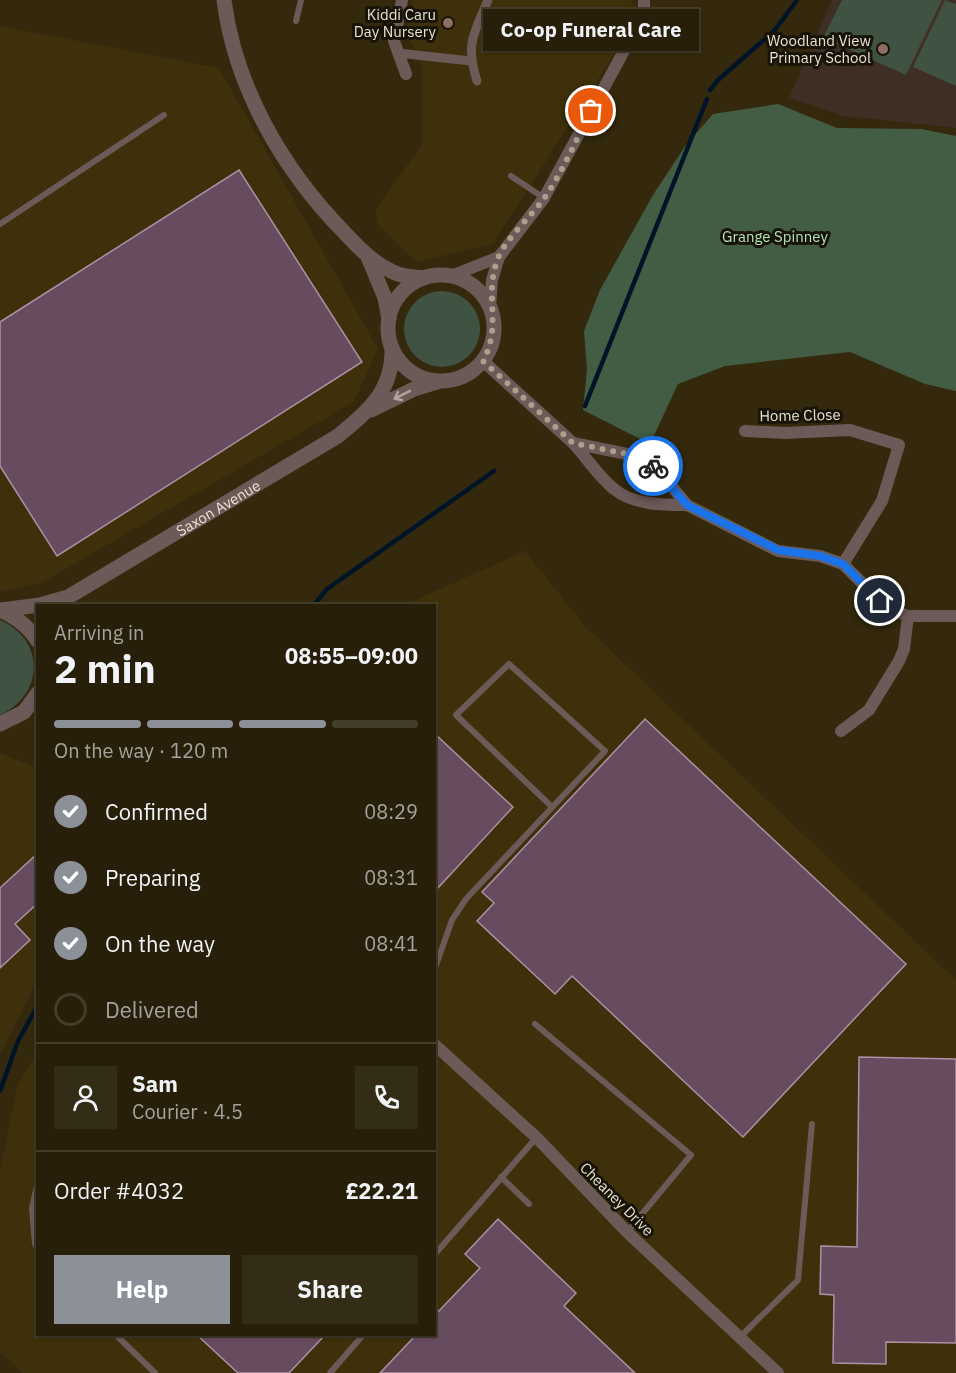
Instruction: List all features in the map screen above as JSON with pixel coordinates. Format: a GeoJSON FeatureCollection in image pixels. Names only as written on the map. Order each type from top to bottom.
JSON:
{"type":"FeatureCollection","features":[{"type":"Feature","properties":{"kind":"street"},"geometry":{"type":"LineString","coordinates":[[224,0],[243,75],[267,130],[303,184],[328,216],[368,257],[393,272],[424,278],[451,276],[499,257]]}},
{"type":"Feature","properties":{"kind":"street"},"geometry":{"type":"LineString","coordinates":[[402,0],[394,41],[405,74]]}},
{"type":"Feature","properties":{"kind":"street"},"geometry":{"type":"LineString","coordinates":[[477,81],[471,61],[472,32],[489,0]]}},
{"type":"Feature","properties":{"kind":"street"},"geometry":{"type":"LineString","coordinates":[[368,257],[384,298],[392,348],[410,371],[424,378],[440,381],[456,379],[471,372],[483,361],[492,344],[490,308],[492,280],[499,257],[544,198],[644,14],[645,0]]}},
{"type":"Feature","properties":{"kind":"street"},"geometry":{"type":"LineString","coordinates":[[398,53],[471,61]]}},
{"type":"Feature","properties":{"kind":"street"},"geometry":{"type":"LineString","coordinates":[[451,276],[468,282],[481,293],[490,308]]}},
{"type":"Feature","properties":{"kind":"street"},"geometry":{"type":"LineString","coordinates":[[389,319],[402,293],[424,278]]}},
{"type":"Feature","properties":{"kind":"street","name":"Saxon Avenue"},"geometry":{"type":"LineString","coordinates":[[366,413],[386,386],[393,366],[392,348]]}},
{"type":"Feature","properties":{"kind":"street"},"geometry":{"type":"LineString","coordinates":[[483,361],[573,443],[614,490],[633,499],[649,503],[687,505],[778,550],[820,556],[843,564],[880,601],[908,616],[956,616]]}},
{"type":"Feature","properties":{"kind":"street","name":"Saxon Avenue"},"geometry":{"type":"LineString","coordinates":[[46,604],[64,601],[328,442],[366,413],[414,389],[440,381]]}},
{"type":"Feature","properties":{"kind":"street","name":"Home Close"},"geometry":{"type":"LineString","coordinates":[[746,431],[785,433],[850,430],[899,445],[882,501],[843,564]]}},
{"type":"Feature","properties":{"kind":"street"},"geometry":{"type":"LineString","coordinates":[[573,443],[637,456],[656,467],[687,505]]}},
{"type":"Feature","properties":{"kind":"street","name":"Saxon Avenue"},"geometry":{"type":"LineString","coordinates":[[0,610],[36,606]]}},
{"type":"Feature","properties":{"kind":"street"},"geometry":{"type":"LineString","coordinates":[[0,610],[15,617],[29,629],[36,639]]}},
{"type":"Feature","properties":{"kind":"street"},"geometry":{"type":"LineString","coordinates":[[841,731],[869,710],[899,661],[904,649],[908,616]]}},
{"type":"Feature","properties":{"kind":"street"},"geometry":{"type":"LineString","coordinates":[[0,724],[24,712],[36,698]]}},
{"type":"Feature","properties":{"kind":"street","name":"Cheaney Drive"},"geometry":{"type":"LineString","coordinates":[[436,1046],[537,1138],[627,1232],[778,1373]]}},
{"type":"Feature","properties":{"kind":"lane"},"geometry":{"type":"LineString","coordinates":[[296,21],[301,0]]}},
{"type":"Feature","properties":{"kind":"lane"},"geometry":{"type":"LineString","coordinates":[[0,224],[164,115]]}},
{"type":"Feature","properties":{"kind":"lane"},"geometry":{"type":"LineString","coordinates":[[511,176],[544,198]]}},
{"type":"Feature","properties":{"kind":"lane"},"geometry":{"type":"LineString","coordinates":[[436,965],[452,920],[466,899],[605,751],[509,664],[456,715],[552,807]]}},
{"type":"Feature","properties":{"kind":"lane"},"geometry":{"type":"LineString","coordinates":[[535,1024],[691,1155],[627,1232]]}},
{"type":"Feature","properties":{"kind":"lane"},"geometry":{"type":"LineString","coordinates":[[740,1337],[798,1280],[812,1124]]}},
{"type":"Feature","properties":{"kind":"lane"},"geometry":{"type":"LineString","coordinates":[[436,1253],[537,1138]]}},
{"type":"Feature","properties":{"kind":"lane"},"geometry":{"type":"LineString","coordinates":[[501,1178],[529,1204]]}},
{"type":"Feature","properties":{"kind":"lane"},"geometry":{"type":"LineString","coordinates":[[36,1190],[32,1208],[36,1246]]}},
{"type":"Feature","properties":{"kind":"lane"},"geometry":{"type":"LineString","coordinates":[[117,1336],[155,1373]]}},
{"type":"Feature","properties":{"kind":"lane"},"geometry":{"type":"LineString","coordinates":[[330,1373],[362,1336]]}},
{"type":"Feature","properties":{"kind":"shaded area"},"geometry":{"type":"Polygon","coordinates":[[[413,0],[632,0],[629,31],[493,244],[416,262],[377,224],[376,210],[422,144],[422,67],[406,32],[413,0]]]}},
{"type":"Feature","properties":{"kind":"shaded area","name":"Woodland View Primary School"},"geometry":{"type":"Polygon","coordinates":[[[832,0],[956,0],[956,128],[844,116],[789,98],[832,0]]]}},
{"type":"Feature","properties":{"kind":"shaded area"},"geometry":{"type":"Polygon","coordinates":[[[0,26],[219,68],[378,349],[354,402],[41,583],[0,592],[0,26]]]}},
{"type":"Feature","properties":{"kind":"shaded area"},"geometry":{"type":"Polygon","coordinates":[[[525,551],[586,627],[956,980],[956,1373],[23,1373],[0,1352],[0,1171],[17,1087],[36,1055],[36,1336],[436,1336],[436,604],[406,604],[525,551]]]}},
{"type":"Feature","properties":{"kind":"shaded area"},"geometry":{"type":"Polygon","coordinates":[[[0,753],[36,767],[36,982],[0,1054],[0,753]]]}},
{"type":"Feature","properties":{"kind":"green space"},"geometry":{"type":"Polygon","coordinates":[[[842,0],[942,0],[906,75],[823,38],[842,0]]]}},
{"type":"Feature","properties":{"kind":"green space"},"geometry":{"type":"Polygon","coordinates":[[[945,0],[956,4],[956,86],[913,67],[945,0]]]}},
{"type":"Feature","properties":{"kind":"green space","name":"Grange Spinney"},"geometry":{"type":"Polygon","coordinates":[[[778,104],[837,128],[921,129],[956,136],[956,391],[925,384],[850,352],[725,366],[678,384],[650,444],[583,410],[587,370],[584,331],[600,290],[653,195],[686,145],[713,114],[778,104]]]}},
{"type":"Feature","properties":{"kind":"green space"},"geometry":{"type":"Polygon","coordinates":[[[435,291],[449,291],[463,297],[474,308],[480,322],[477,344],[469,356],[449,367],[435,367],[421,361],[410,350],[404,336],[404,322],[410,308],[421,297],[435,291]]]}},
{"type":"Feature","properties":{"kind":"green space"},"geometry":{"type":"Polygon","coordinates":[[[0,620],[15,629],[26,640],[34,667],[25,695],[15,706],[0,715],[0,620]]]}},
{"type":"Feature","properties":{"kind":"building"},"geometry":{"type":"Polygon","coordinates":[[[239,170],[362,362],[57,556],[0,466],[0,322],[239,170]]]}},
{"type":"Feature","properties":{"kind":"building"},"geometry":{"type":"Polygon","coordinates":[[[645,719],[906,964],[743,1137],[572,976],[555,994],[477,921],[494,903],[482,892],[645,719]]]}},
{"type":"Feature","properties":{"kind":"building"},"geometry":{"type":"Polygon","coordinates":[[[436,735],[513,807],[436,890],[436,735]]]}},
{"type":"Feature","properties":{"kind":"building"},"geometry":{"type":"Polygon","coordinates":[[[36,855],[36,905],[15,924],[30,940],[0,968],[0,888],[36,855]]]}},
{"type":"Feature","properties":{"kind":"building"},"geometry":{"type":"Polygon","coordinates":[[[859,1057],[956,1059],[956,1343],[886,1342],[886,1364],[833,1363],[834,1295],[820,1294],[821,1246],[857,1247],[859,1057]]]}},
{"type":"Feature","properties":{"kind":"building"},"geometry":{"type":"Polygon","coordinates":[[[498,1219],[576,1293],[564,1306],[635,1373],[380,1373],[415,1336],[436,1336],[436,1314],[480,1268],[465,1254],[498,1219]]]}},
{"type":"Feature","properties":{"kind":"building"},"geometry":{"type":"Polygon","coordinates":[[[198,1336],[324,1336],[289,1373],[238,1373],[198,1336]]]}},
{"type":"Feature","properties":{"kind":"waterway"},"geometry":{"type":"LineString","coordinates":[[710,90],[718,80],[775,30],[797,0]]}},
{"type":"Feature","properties":{"kind":"waterway"},"geometry":{"type":"LineString","coordinates":[[585,406],[707,99]]}},
{"type":"Feature","properties":{"kind":"waterway"},"geometry":{"type":"LineString","coordinates":[[315,604],[327,589],[494,471]]}},
{"type":"Feature","properties":{"kind":"waterway"},"geometry":{"type":"LineString","coordinates":[[0,1091],[18,1041],[36,1009]]}},
{"type":"Feature","properties":{"kind":"way so far"},"geometry":{"type":"LineString","coordinates":[[591,111],[544,198],[499,257],[492,280],[490,308],[494,326],[492,344],[483,361],[573,443],[637,456],[653,466]]}},
{"type":"Feature","properties":{"kind":"place","name":"Kiddi Caru Day Nursery"},"geometry":{"type":"Point","coordinates":[448,23]}},
{"type":"Feature","properties":{"kind":"place","name":"Woodland View Primary School"},"geometry":{"type":"Point","coordinates":[883,49]}},
{"type":"Feature","properties":{"kind":"place","name":"Co-op Funeral Care"},"geometry":{"type":"Point","coordinates":[591,111]}},
{"type":"Feature","properties":{"kind":"route"},"geometry":{"type":"LineString","coordinates":[[653,466],[687,505],[778,550],[820,556],[843,564],[856,574],[880,601]]}}]}
